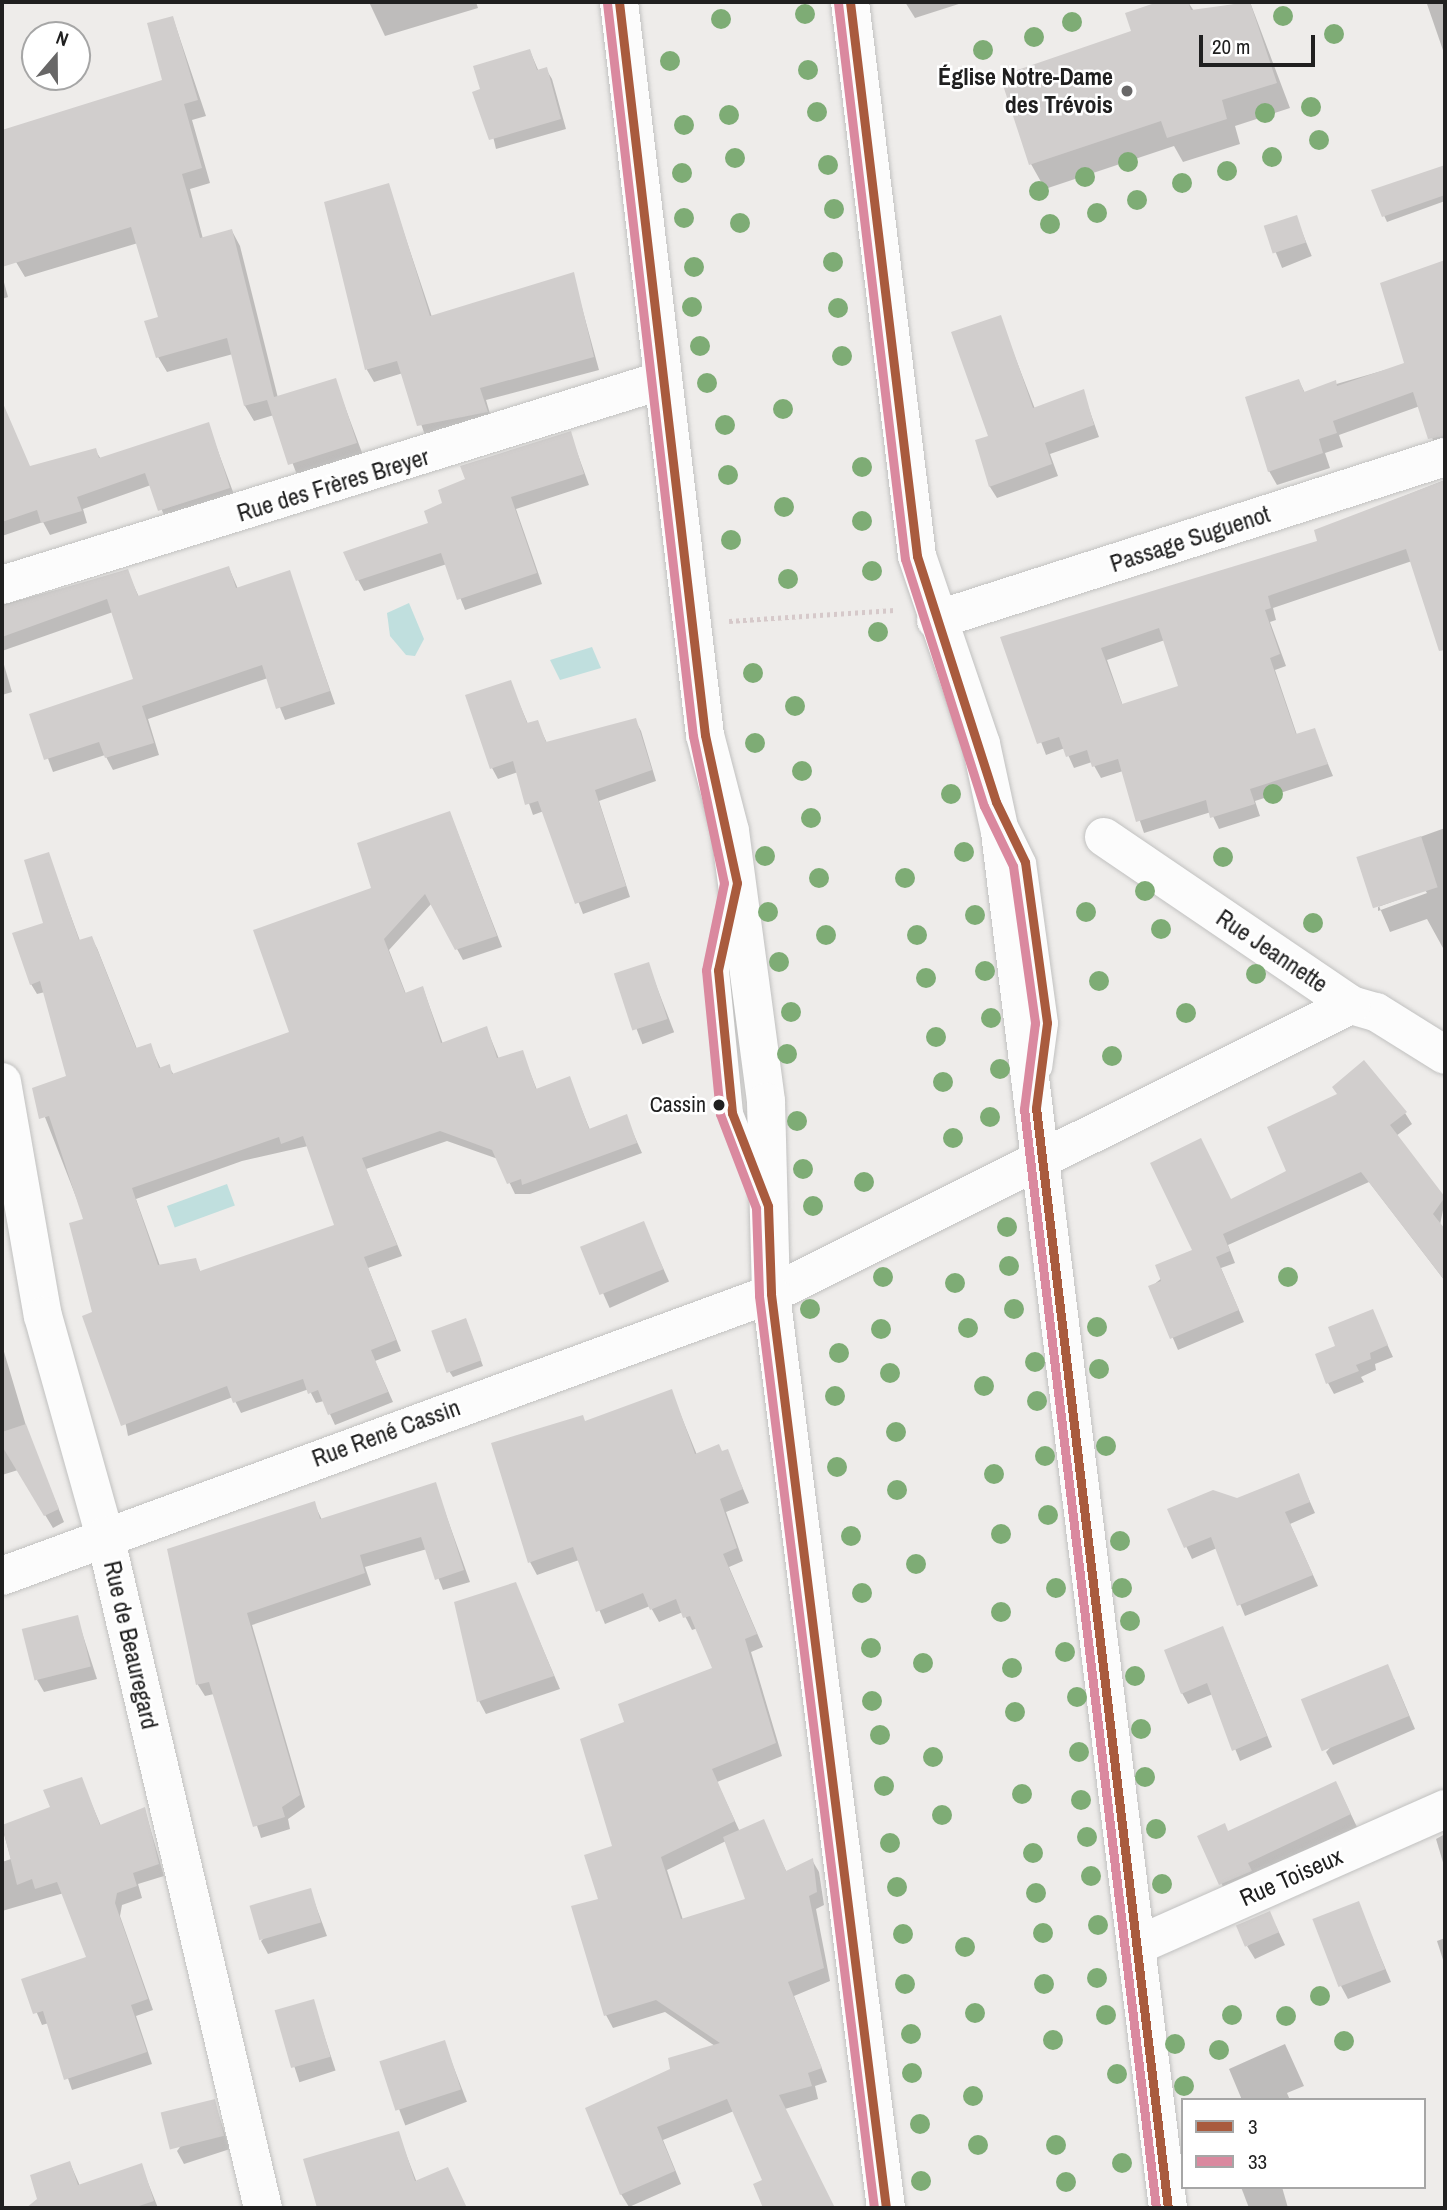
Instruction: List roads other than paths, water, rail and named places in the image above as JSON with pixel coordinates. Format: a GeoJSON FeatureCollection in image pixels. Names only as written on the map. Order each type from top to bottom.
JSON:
{"type":"FeatureCollection","features":[{"type":"Feature","properties":{"kind":"street"},"geometry":{"type":"LineString","coordinates":[[619,2],[705,735],[737,883],[766,1102],[771,1294],[886,2208]]}},
{"type":"Feature","properties":{"kind":"street"},"geometry":{"type":"LineString","coordinates":[[850,2],[917,556],[919,615],[996,802],[1042,1157],[1168,2208]]}},
{"type":"Feature","properties":{"kind":"street","name":"Rue des Frères Breyer"},"geometry":{"type":"LineString","coordinates":[[2,585],[663,380]]}},
{"type":"Feature","properties":{"kind":"street","name":"Passage Suguenot"},"geometry":{"type":"LineString","coordinates":[[919,615],[1445,457]]}},
{"type":"Feature","properties":{"kind":"street","name":"Rue Jeannette"},"geometry":{"type":"LineString","coordinates":[[1104,837],[1351,1005],[1376,1013],[1445,1055]]}},
{"type":"Feature","properties":{"kind":"street","name":"Rue René Cassin"},"geometry":{"type":"LineString","coordinates":[[2,1576],[771,1294],[1351,1005]]}},
{"type":"Feature","properties":{"kind":"street","name":"Rue de Beauregard"},"geometry":{"type":"LineString","coordinates":[[2,1082],[44,1316],[105,1536],[263,2208]]}},
{"type":"Feature","properties":{"kind":"street","name":"Rue Toiseux"},"geometry":{"type":"LineString","coordinates":[[1136,1946],[1445,1809]]}},
{"type":"Feature","properties":{"kind":"water"},"geometry":{"type":"Polygon","coordinates":[[[409,603],[424,639],[415,656],[406,655],[390,636],[387,613],[409,603]]]}},
{"type":"Feature","properties":{"kind":"water"},"geometry":{"type":"Polygon","coordinates":[[[592,647],[601,668],[560,680],[550,660],[592,647]]]}},
{"type":"Feature","properties":{"kind":"water"},"geometry":{"type":"Polygon","coordinates":[[[227,1184],[235,1206],[175,1228],[167,1206],[227,1184]]]}},
{"type":"Feature","properties":{"kind":"place","name":"Église Notre-Dame des Trévois"},"geometry":{"type":"Point","coordinates":[1127,91]}},
{"type":"Feature","properties":{"kind":"place","name":"Cassin"},"geometry":{"type":"Point","coordinates":[719,1105]}}]}
